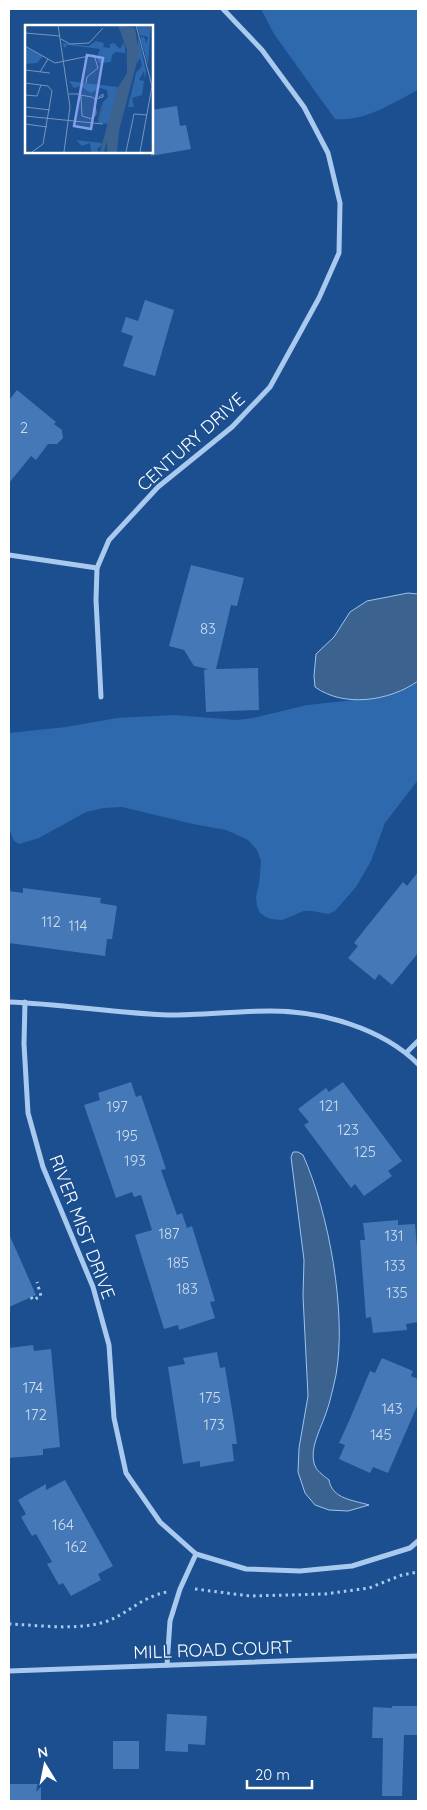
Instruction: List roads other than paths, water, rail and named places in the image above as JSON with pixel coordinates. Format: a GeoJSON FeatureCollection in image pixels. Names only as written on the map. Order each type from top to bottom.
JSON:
{"type":"FeatureCollection","features":[{"type":"Feature","properties":{"kind":"street","name":"CENTURY DRIVE"},"geometry":{"type":"LineString","coordinates":[[101,697],[96,600],[97,568],[110,540],[158,487],[232,428],[270,387],[319,298],[338,253],[340,203],[328,153],[299,100],[262,50],[223,9]]}},
{"type":"Feature","properties":{"kind":"street"},"geometry":{"type":"LineString","coordinates":[[9,555],[97,568]]}},
{"type":"Feature","properties":{"kind":"street"},"geometry":{"type":"LineString","coordinates":[[9,1002],[168,1015],[272,1011],[327,1017],[370,1032],[406,1052],[418,1064]]}},
{"type":"Feature","properties":{"kind":"street","name":"RIVER MIST DRIVE"},"geometry":{"type":"LineString","coordinates":[[25,1002],[24,1044],[28,1113],[43,1168],[93,1287],[108,1345],[114,1418],[126,1473],[160,1522],[196,1554],[246,1569],[300,1571],[352,1566],[410,1548],[418,1541]]}},
{"type":"Feature","properties":{"kind":"street"},"geometry":{"type":"LineString","coordinates":[[406,1052],[418,1041]]}},
{"type":"Feature","properties":{"kind":"street"},"geometry":{"type":"LineString","coordinates":[[167,1665],[170,1621],[180,1589],[196,1554]]}},
{"type":"Feature","properties":{"kind":"street","name":"MILL ROAD COURT"},"geometry":{"type":"LineString","coordinates":[[9,1672],[418,1656]]}}]}
